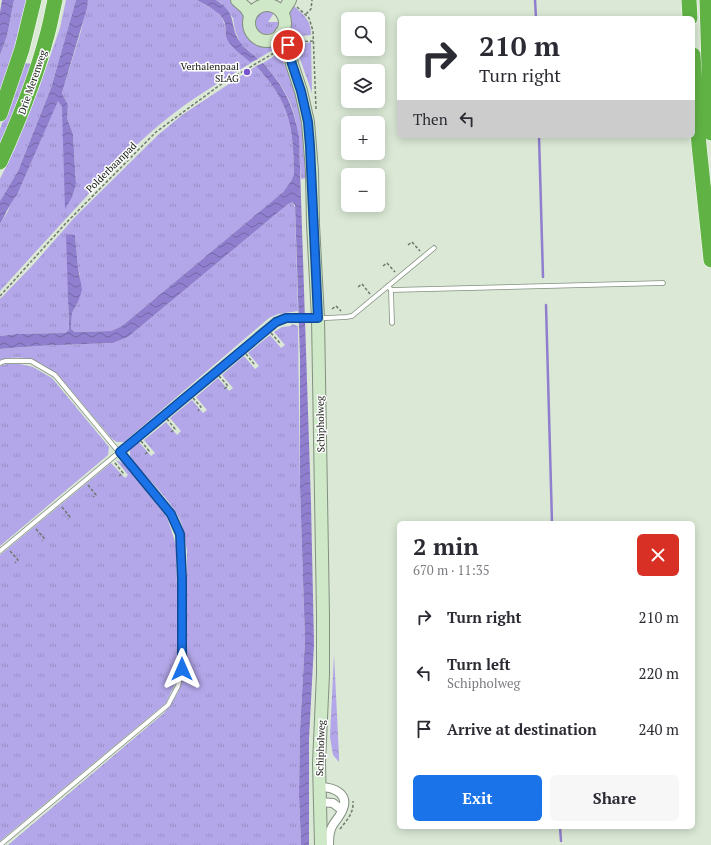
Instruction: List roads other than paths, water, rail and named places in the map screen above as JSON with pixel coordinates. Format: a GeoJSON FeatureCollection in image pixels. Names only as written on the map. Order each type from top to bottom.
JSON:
{"type":"FeatureCollection","features":[{"type":"Feature","properties":{"kind":"highway","name":"Drie Merenweg"},"geometry":{"type":"LineString","coordinates":[[0,114],[22,48],[34,0]]}},
{"type":"Feature","properties":{"kind":"highway","name":"Drie Merenweg"},"geometry":{"type":"LineString","coordinates":[[0,162],[14,131],[30,88],[46,39],[55,0]]}},
{"type":"Feature","properties":{"kind":"highway"},"geometry":{"type":"LineString","coordinates":[[689,0],[690,16]]}},
{"type":"Feature","properties":{"kind":"highway"},"geometry":{"type":"LineString","coordinates":[[708,0],[711,133]]}},
{"type":"Feature","properties":{"kind":"highway"},"geometry":{"type":"LineString","coordinates":[[695,86],[699,145],[711,260]]}},
{"type":"Feature","properties":{"kind":"main road"},"geometry":{"type":"LineString","coordinates":[[237,0],[246,8],[250,15]]}},
{"type":"Feature","properties":{"kind":"main road"},"geometry":{"type":"LineString","coordinates":[[270,5],[284,17],[285,25],[277,37],[260,40],[255,37],[248,27],[248,21],[253,10],[270,5],[290,0]]}},
{"type":"Feature","properties":{"kind":"main road","name":"Schipholweg"},"geometry":{"type":"LineString","coordinates":[[277,37],[289,50],[308,122],[310,146],[312,318],[323,615],[319,787],[321,845]]}},
{"type":"Feature","properties":{"kind":"street","name":"Schipholweg"},"geometry":{"type":"LineString","coordinates":[[319,787],[331,788],[339,792],[344,800],[342,810]]}},
{"type":"Feature","properties":{"kind":"street"},"geometry":{"type":"LineString","coordinates":[[319,802],[333,803],[338,805],[342,810],[330,830],[329,845]]}},
{"type":"Feature","properties":{"kind":"lane"},"geometry":{"type":"LineString","coordinates":[[0,551],[280,319],[352,316],[373,298],[389,288],[399,277],[434,248]]}},
{"type":"Feature","properties":{"kind":"lane"},"geometry":{"type":"LineString","coordinates":[[389,288],[663,283]]}},
{"type":"Feature","properties":{"kind":"lane"},"geometry":{"type":"LineString","coordinates":[[389,288],[392,323]]}},
{"type":"Feature","properties":{"kind":"lane"},"geometry":{"type":"LineString","coordinates":[[0,363],[5,361],[31,361],[55,375],[120,452],[171,514],[180,534],[182,579],[182,669],[178,686],[168,705],[0,845]]}},
{"type":"Feature","properties":{"kind":"water"},"geometry":{"type":"Polygon","coordinates":[[[2,0],[14,0],[7,36],[0,55],[0,12],[2,0]]]}},
{"type":"Feature","properties":{"kind":"water"},"geometry":{"type":"Polygon","coordinates":[[[76,0],[88,0],[87,8],[62,93],[68,105],[67,118],[73,134],[76,184],[72,197],[65,209],[62,107],[58,101],[17,195],[0,224],[0,201],[18,171],[51,88],[76,0]]]}},
{"type":"Feature","properties":{"kind":"water"},"geometry":{"type":"Polygon","coordinates":[[[197,0],[216,0],[223,5],[231,15],[236,36],[246,49],[258,59],[250,62],[236,51],[226,37],[225,24],[221,16],[197,0]]]}},
{"type":"Feature","properties":{"kind":"water"},"geometry":{"type":"Polygon","coordinates":[[[263,63],[277,80],[287,97],[297,125],[299,137],[314,644],[309,739],[309,845],[301,845],[299,795],[300,730],[305,640],[300,487],[300,358],[295,205],[292,202],[288,204],[128,337],[113,343],[0,349],[0,336],[16,334],[65,333],[69,330],[66,234],[75,235],[82,290],[72,313],[71,329],[75,332],[111,331],[122,326],[283,192],[294,174],[291,128],[283,104],[267,79],[256,66],[263,63]]]}},
{"type":"Feature","properties":{"kind":"waterway"},"geometry":{"type":"LineString","coordinates":[[535,0],[536,16]]}},
{"type":"Feature","properties":{"kind":"waterway"},"geometry":{"type":"LineString","coordinates":[[539,138],[543,277]]}},
{"type":"Feature","properties":{"kind":"waterway"},"geometry":{"type":"LineString","coordinates":[[546,305],[552,521]]}},
{"type":"Feature","properties":{"kind":"waterway"},"geometry":{"type":"LineString","coordinates":[[560,829],[561,841]]}},
{"type":"Feature","properties":{"kind":"place","name":"Verhalenpaal SLAG"},"geometry":{"type":"Point","coordinates":[247,72]}}]}
